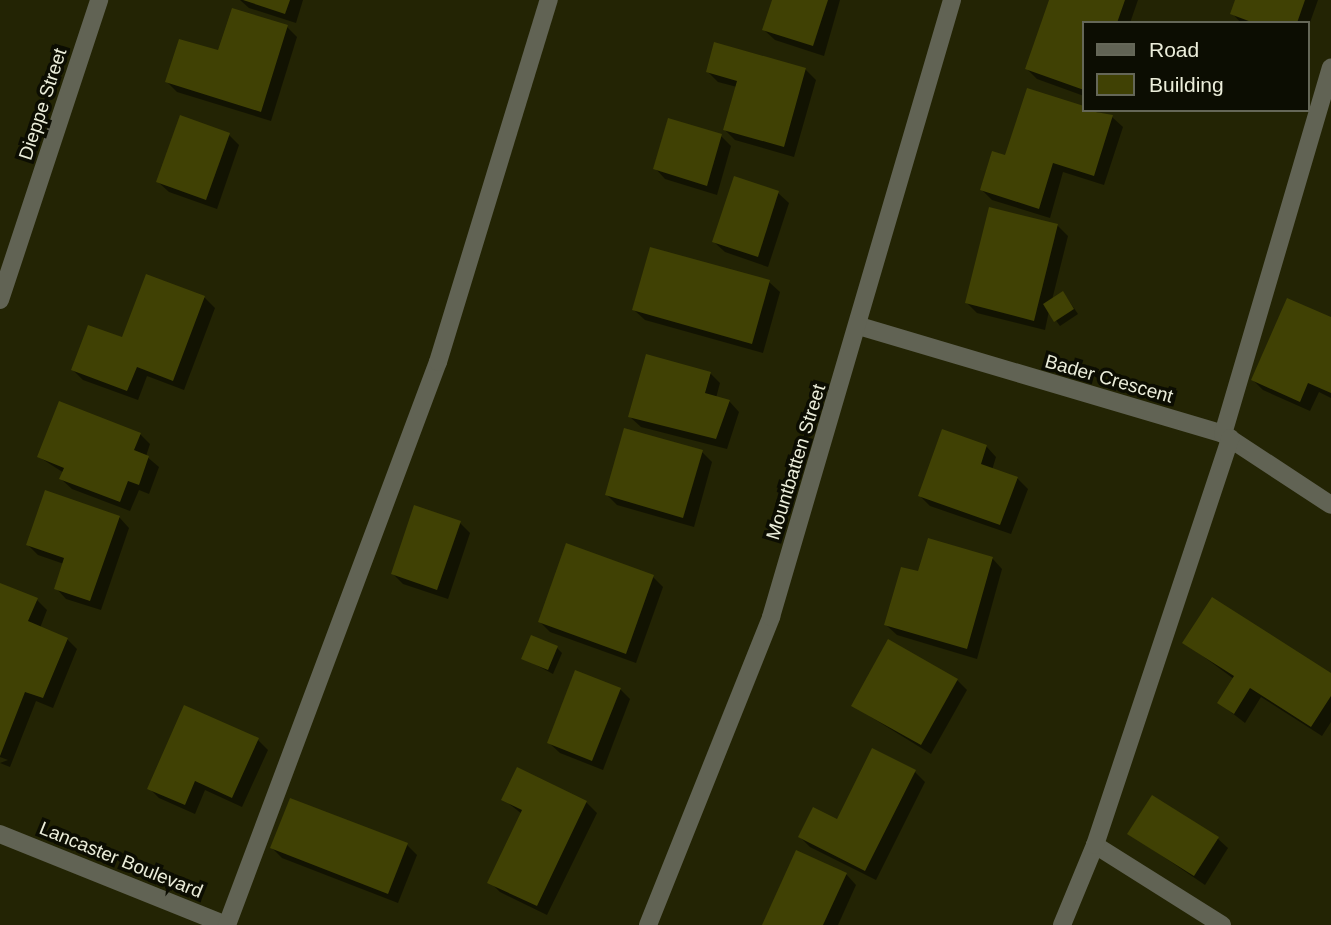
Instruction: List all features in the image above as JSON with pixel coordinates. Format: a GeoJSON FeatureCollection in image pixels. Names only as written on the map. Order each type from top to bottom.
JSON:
{"type":"FeatureCollection","features":[{"type":"Feature","properties":{"kind":"street","name":"Dieppe Street"},"geometry":{"type":"LineString","coordinates":[[0,300],[99,0]]}},
{"type":"Feature","properties":{"kind":"street"},"geometry":{"type":"LineString","coordinates":[[227,925],[438,362],[549,0]]}},
{"type":"Feature","properties":{"kind":"street","name":"Mountbatten Street"},"geometry":{"type":"LineString","coordinates":[[648,925],[771,617],[859,327],[952,0]]}},
{"type":"Feature","properties":{"kind":"street"},"geometry":{"type":"LineString","coordinates":[[1062,925],[1095,845],[1226,436],[1331,69]]}},
{"type":"Feature","properties":{"kind":"street","name":"Bader Crescent"},"geometry":{"type":"LineString","coordinates":[[859,327],[1226,436],[1331,505]]}},
{"type":"Feature","properties":{"kind":"street","name":"Lancaster Boulevard"},"geometry":{"type":"LineString","coordinates":[[0,834],[227,925]]}},
{"type":"Feature","properties":{"kind":"street"},"geometry":{"type":"LineString","coordinates":[[1095,845],[1222,925]]}},
{"type":"Feature","properties":{"kind":"building"},"geometry":{"type":"Polygon","coordinates":[[[243,0],[290,0],[285,14],[243,0]]]}},
{"type":"Feature","properties":{"kind":"building"},"geometry":{"type":"Polygon","coordinates":[[[772,0],[828,0],[813,46],[762,30],[772,0]]]}},
{"type":"Feature","properties":{"kind":"building"},"geometry":{"type":"Polygon","coordinates":[[[1049,0],[1125,0],[1118,21],[1082,21],[1082,89],[1025,69],[1049,0]]]}},
{"type":"Feature","properties":{"kind":"building"},"geometry":{"type":"Polygon","coordinates":[[[1235,0],[1305,0],[1298,21],[1249,21],[1230,14],[1235,0]]]}},
{"type":"Feature","properties":{"kind":"building"},"geometry":{"type":"Polygon","coordinates":[[[232,8],[288,25],[261,112],[165,82],[179,39],[218,50],[232,8]]]}},
{"type":"Feature","properties":{"kind":"building"},"geometry":{"type":"Polygon","coordinates":[[[714,42],[806,68],[784,147],[723,130],[737,81],[706,72],[714,42]]]}},
{"type":"Feature","properties":{"kind":"building"},"geometry":{"type":"Polygon","coordinates":[[[1027,88],[1082,105],[1082,112],[1113,115],[1094,176],[1053,163],[1039,209],[980,190],[992,151],[1005,155],[1027,88]]]}},
{"type":"Feature","properties":{"kind":"building"},"geometry":{"type":"Polygon","coordinates":[[[180,115],[230,133],[206,200],[156,182],[180,115]]]}},
{"type":"Feature","properties":{"kind":"building"},"geometry":{"type":"Polygon","coordinates":[[[668,118],[722,134],[707,186],[653,169],[668,118]]]}},
{"type":"Feature","properties":{"kind":"building"},"geometry":{"type":"Polygon","coordinates":[[[734,176],[779,191],[758,257],[712,242],[734,176]]]}},
{"type":"Feature","properties":{"kind":"building"},"geometry":{"type":"Polygon","coordinates":[[[989,207],[1058,224],[1034,321],[965,303],[989,207]]]}},
{"type":"Feature","properties":{"kind":"building"},"geometry":{"type":"Polygon","coordinates":[[[650,247],[770,280],[752,344],[632,310],[650,247]]]}},
{"type":"Feature","properties":{"kind":"building"},"geometry":{"type":"Polygon","coordinates":[[[146,274],[205,296],[173,381],[137,367],[127,391],[71,370],[88,325],[122,337],[146,274]]]}},
{"type":"Feature","properties":{"kind":"building"},"geometry":{"type":"Polygon","coordinates":[[[1063,291],[1074,309],[1054,322],[1043,304],[1063,291]]]}},
{"type":"Feature","properties":{"kind":"building"},"geometry":{"type":"Polygon","coordinates":[[[1287,298],[1331,317],[1331,393],[1308,383],[1300,402],[1251,380],[1287,298]]]}},
{"type":"Feature","properties":{"kind":"building"},"geometry":{"type":"Polygon","coordinates":[[[646,354],[711,372],[705,393],[730,400],[716,439],[628,417],[646,354]]]}},
{"type":"Feature","properties":{"kind":"building"},"geometry":{"type":"Polygon","coordinates":[[[59,401],[141,433],[134,450],[149,456],[139,485],[128,481],[120,502],[59,479],[64,468],[37,457],[59,401]]]}},
{"type":"Feature","properties":{"kind":"building"},"geometry":{"type":"Polygon","coordinates":[[[624,428],[703,450],[683,518],[605,495],[624,428]]]}},
{"type":"Feature","properties":{"kind":"building"},"geometry":{"type":"Polygon","coordinates":[[[942,429],[987,445],[981,464],[1018,477],[1000,525],[918,496],[942,429]]]}},
{"type":"Feature","properties":{"kind":"building"},"geometry":{"type":"Polygon","coordinates":[[[45,490],[120,516],[90,601],[54,589],[64,558],[26,545],[45,490]]]}},
{"type":"Feature","properties":{"kind":"building"},"geometry":{"type":"Polygon","coordinates":[[[414,505],[461,521],[437,590],[391,574],[414,505]]]}},
{"type":"Feature","properties":{"kind":"building"},"geometry":{"type":"Polygon","coordinates":[[[928,538],[993,557],[967,649],[884,625],[901,567],[918,571],[928,538]]]}},
{"type":"Feature","properties":{"kind":"building"},"geometry":{"type":"Polygon","coordinates":[[[566,543],[654,575],[626,654],[538,622],[566,543]]]}},
{"type":"Feature","properties":{"kind":"building"},"geometry":{"type":"Polygon","coordinates":[[[0,583],[38,598],[28,621],[68,638],[43,698],[25,692],[0,756],[0,583]]]}},
{"type":"Feature","properties":{"kind":"building"},"geometry":{"type":"Polygon","coordinates":[[[1212,597],[1331,673],[1331,696],[1311,727],[1250,688],[1234,714],[1217,703],[1234,676],[1182,643],[1212,597]]]}},
{"type":"Feature","properties":{"kind":"building"},"geometry":{"type":"Polygon","coordinates":[[[531,635],[558,646],[548,670],[521,659],[531,635]]]}},
{"type":"Feature","properties":{"kind":"building"},"geometry":{"type":"Polygon","coordinates":[[[888,639],[958,679],[921,745],[851,706],[888,639]]]}},
{"type":"Feature","properties":{"kind":"building"},"geometry":{"type":"Polygon","coordinates":[[[575,670],[621,688],[592,761],[547,743],[575,670]]]}},
{"type":"Feature","properties":{"kind":"building"},"geometry":{"type":"Polygon","coordinates":[[[184,705],[259,738],[232,798],[195,781],[185,805],[147,789],[184,705]]]}},
{"type":"Feature","properties":{"kind":"building"},"geometry":{"type":"Polygon","coordinates":[[[872,748],[916,770],[865,871],[798,837],[813,807],[837,819],[872,748]]]}},
{"type":"Feature","properties":{"kind":"building"},"geometry":{"type":"Polygon","coordinates":[[[517,767],[587,801],[537,906],[487,883],[522,810],[501,800],[517,767]]]}},
{"type":"Feature","properties":{"kind":"building"},"geometry":{"type":"Polygon","coordinates":[[[1152,795],[1219,837],[1194,876],[1127,834],[1152,795]]]}},
{"type":"Feature","properties":{"kind":"building"},"geometry":{"type":"Polygon","coordinates":[[[290,798],[408,843],[388,894],[270,848],[290,798]]]}},
{"type":"Feature","properties":{"kind":"building"},"geometry":{"type":"Polygon","coordinates":[[[796,850],[847,873],[823,925],[762,925],[796,850]]]}}]}
